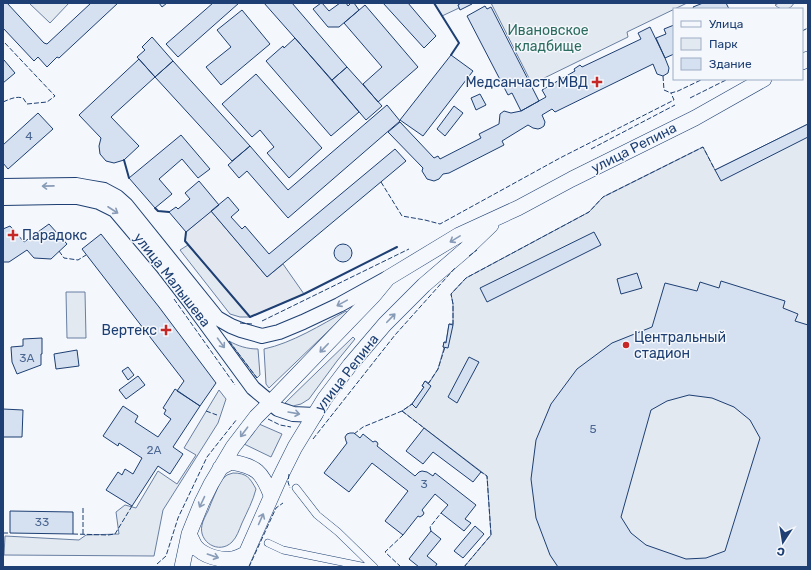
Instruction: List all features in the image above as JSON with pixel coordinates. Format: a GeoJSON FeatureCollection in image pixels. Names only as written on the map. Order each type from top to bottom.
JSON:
{"type":"FeatureCollection","features":[{"type":"Feature","properties":{"kind":"main road","name":"улица Репина"},"geometry":{"type":"LineString","coordinates":[[196,292],[217,318],[231,326],[262,336],[279,332],[339,305],[459,236],[518,208],[572,179],[695,118],[762,80]]}},
{"type":"Feature","properties":{"kind":"main road","name":"улица Малышева"},"geometry":{"type":"LineString","coordinates":[[3,186],[76,185],[104,190],[117,197],[126,205],[196,292]]}},
{"type":"Feature","properties":{"kind":"main road","name":"улица Малышева"},"geometry":{"type":"LineString","coordinates":[[3,198],[77,197],[99,202],[115,210],[176,284],[253,388],[278,409],[293,414],[315,415]]}},
{"type":"Feature","properties":{"kind":"main road","name":"улица Репина"},"geometry":{"type":"LineString","coordinates":[[242,561],[271,495],[295,447],[325,398],[350,365],[385,324],[424,285],[466,249],[502,215]]}},
{"type":"Feature","properties":{"kind":"main road","name":"улица Репина"},"geometry":{"type":"LineString","coordinates":[[182,567],[189,534],[202,502],[233,447],[256,417],[368,301],[388,278]]}},
{"type":"Feature","properties":{"kind":"main road"},"geometry":{"type":"LineString","coordinates":[[220,468],[231,462],[246,464],[255,469],[265,481],[271,495]]}},
{"type":"Feature","properties":{"kind":"main road"},"geometry":{"type":"LineString","coordinates":[[189,534],[196,546],[205,554],[217,558],[234,558],[242,561]]}},
{"type":"Feature","properties":{"kind":"street"},"geometry":{"type":"LineString","coordinates":[[296,488],[317,514],[374,567]]}},
{"type":"Feature","properties":{"kind":"street"},"geometry":{"type":"LineString","coordinates":[[268,543],[283,550],[366,567]]}},
{"type":"Feature","properties":{"kind":"green space"},"geometry":{"type":"Polygon","coordinates":[[[29,3],[69,3],[50,23],[29,3]]]}},
{"type":"Feature","properties":{"kind":"green space"},"geometry":{"type":"Polygon","coordinates":[[[434,3],[461,3],[458,5],[459,8],[442,16],[434,3]]]}},
{"type":"Feature","properties":{"kind":"green space","name":"Ивановское кладбище"},"geometry":{"type":"Polygon","coordinates":[[[491,3],[687,3],[677,8],[673,8],[673,10],[627,32],[628,37],[532,84],[491,3]]]}},
{"type":"Feature","properties":{"kind":"green space"},"geometry":{"type":"Polygon","coordinates":[[[779,3],[794,3],[790,8],[780,8],[775,5],[779,3]]]}},
{"type":"Feature","properties":{"kind":"green space","name":"Центральный стадион"},"geometry":{"type":"Polygon","coordinates":[[[808,124],[808,567],[464,567],[491,535],[487,476],[402,411],[412,404],[424,387],[422,386],[425,381],[429,383],[438,369],[444,348],[444,342],[446,342],[449,324],[453,324],[453,304],[451,294],[466,278],[589,212],[603,197],[703,147],[715,170],[808,124]]]}},
{"type":"Feature","properties":{"kind":"green space"},"geometry":{"type":"Polygon","coordinates":[[[188,245],[250,317],[240,317],[230,314],[180,250],[188,245]]]}},
{"type":"Feature","properties":{"kind":"green space"},"geometry":{"type":"Polygon","coordinates":[[[66,292],[85,292],[86,338],[67,338],[66,292]]]}},
{"type":"Feature","properties":{"kind":"green space"},"geometry":{"type":"Polygon","coordinates":[[[346,311],[347,313],[269,388],[266,384],[264,349],[296,338],[346,311]]]}},
{"type":"Feature","properties":{"kind":"green space"},"geometry":{"type":"Polygon","coordinates":[[[353,337],[355,339],[309,399],[301,404],[293,406],[285,403],[353,337]]]}},
{"type":"Feature","properties":{"kind":"green space"},"geometry":{"type":"Polygon","coordinates":[[[229,341],[243,347],[258,349],[260,375],[257,378],[229,341]]]}},
{"type":"Feature","properties":{"kind":"green space"},"geometry":{"type":"Polygon","coordinates":[[[219,390],[226,399],[218,423],[163,510],[154,556],[4,555],[5,536],[79,540],[86,535],[119,534],[116,512],[125,505],[136,508],[158,471],[177,484],[196,455],[184,448],[219,390]]]}},
{"type":"Feature","properties":{"kind":"green space"},"geometry":{"type":"Polygon","coordinates":[[[259,424],[282,434],[271,457],[244,444],[259,424]]]}},
{"type":"Feature","properties":{"kind":"green space"},"geometry":{"type":"Polygon","coordinates":[[[233,473],[242,474],[248,477],[256,489],[252,502],[235,538],[227,546],[216,547],[211,545],[203,537],[202,525],[221,480],[227,475],[233,473]]]}},
{"type":"Feature","properties":{"kind":"shaded area"},"geometry":{"type":"Polygon","coordinates":[[[211,211],[267,277],[283,264],[304,294],[250,317],[185,241],[186,232],[211,211]]]}},
{"type":"Feature","properties":{"kind":"building"},"geometry":{"type":"Polygon","coordinates":[[[3,3],[7,3],[44,43],[47,44],[91,3],[118,3],[59,58],[57,57],[47,67],[38,57],[34,61],[3,28],[3,3]]]}},
{"type":"Feature","properties":{"kind":"building"},"geometry":{"type":"Polygon","coordinates":[[[159,3],[167,3],[162,7],[159,3]]]}},
{"type":"Feature","properties":{"kind":"building"},"geometry":{"type":"Polygon","coordinates":[[[213,3],[239,3],[178,57],[166,44],[213,3]]]}},
{"type":"Feature","properties":{"kind":"building"},"geometry":{"type":"Polygon","coordinates":[[[264,3],[292,3],[347,67],[332,80],[264,3]]]}},
{"type":"Feature","properties":{"kind":"building"},"geometry":{"type":"Polygon","coordinates":[[[321,3],[329,11],[340,3],[346,3],[348,6],[351,3],[354,3],[359,10],[339,27],[328,27],[313,9],[321,3]]]}},
{"type":"Feature","properties":{"kind":"building"},"geometry":{"type":"Polygon","coordinates":[[[383,3],[408,3],[436,36],[424,48],[383,3]]]}},
{"type":"Feature","properties":{"kind":"building"},"geometry":{"type":"Polygon","coordinates":[[[461,3],[472,4],[460,10],[458,5],[461,3]]]}},
{"type":"Feature","properties":{"kind":"building"},"geometry":{"type":"Polygon","coordinates":[[[703,3],[726,3],[728,8],[694,8],[703,3]]]}},
{"type":"Feature","properties":{"kind":"building"},"geometry":{"type":"Polygon","coordinates":[[[365,5],[418,67],[378,102],[363,84],[382,67],[344,23],[365,5]]]}},
{"type":"Feature","properties":{"kind":"building"},"geometry":{"type":"Polygon","coordinates":[[[485,6],[487,9],[491,7],[539,101],[521,111],[512,93],[508,95],[467,16],[485,6]]]}},
{"type":"Feature","properties":{"kind":"building"},"geometry":{"type":"Polygon","coordinates":[[[242,10],[270,44],[221,85],[206,67],[231,47],[217,30],[242,10]]]}},
{"type":"Feature","properties":{"kind":"building"},"geometry":{"type":"Polygon","coordinates":[[[673,25],[673,54],[665,58],[656,38],[666,34],[664,29],[673,25]]]}},
{"type":"Feature","properties":{"kind":"building"},"geometry":{"type":"Polygon","coordinates":[[[650,27],[669,68],[668,73],[663,76],[657,74],[653,64],[555,112],[552,109],[542,115],[545,122],[544,126],[541,128],[533,128],[528,125],[502,141],[504,145],[449,173],[443,174],[439,179],[434,181],[427,179],[422,171],[423,168],[388,132],[400,122],[434,158],[438,156],[440,159],[481,138],[479,134],[499,124],[500,114],[504,111],[511,113],[521,111],[546,97],[542,90],[575,71],[574,69],[580,65],[582,67],[641,39],[638,33],[650,27]]]}},
{"type":"Feature","properties":{"kind":"building"},"geometry":{"type":"Polygon","coordinates":[[[152,37],[173,61],[155,77],[137,57],[145,50],[142,47],[152,37]]]}},
{"type":"Feature","properties":{"kind":"building"},"geometry":{"type":"Polygon","coordinates":[[[295,38],[359,112],[331,136],[266,61],[295,38]]]}},
{"type":"Feature","properties":{"kind":"building"},"geometry":{"type":"Polygon","coordinates":[[[451,55],[473,71],[423,136],[400,120],[451,55]]]}},
{"type":"Feature","properties":{"kind":"building"},"geometry":{"type":"Polygon","coordinates":[[[139,59],[155,77],[111,117],[139,146],[124,160],[114,163],[106,161],[100,154],[99,146],[101,138],[79,115],[139,59]]]}},
{"type":"Feature","properties":{"kind":"building"},"geometry":{"type":"Polygon","coordinates":[[[4,60],[15,73],[3,83],[3,61],[4,60]]]}},
{"type":"Feature","properties":{"kind":"building"},"geometry":{"type":"Polygon","coordinates":[[[173,61],[250,146],[232,161],[155,77],[173,61]]]}},
{"type":"Feature","properties":{"kind":"building"},"geometry":{"type":"Polygon","coordinates":[[[347,67],[382,106],[366,120],[332,80],[347,67]]]}},
{"type":"Feature","properties":{"kind":"building"},"geometry":{"type":"Polygon","coordinates":[[[256,74],[322,148],[289,178],[267,153],[274,147],[260,130],[252,137],[222,104],[256,74]]]}},
{"type":"Feature","properties":{"kind":"building"},"geometry":{"type":"Polygon","coordinates":[[[480,94],[486,105],[476,110],[471,98],[480,94]]]}},
{"type":"Feature","properties":{"kind":"building"},"geometry":{"type":"Polygon","coordinates":[[[387,105],[400,121],[288,218],[247,171],[239,178],[228,165],[250,146],[288,190],[387,105]]]}},
{"type":"Feature","properties":{"kind":"building"},"geometry":{"type":"Polygon","coordinates":[[[454,106],[463,113],[445,136],[437,129],[454,106]]]}},
{"type":"Feature","properties":{"kind":"building"},"geometry":{"type":"Polygon","coordinates":[[[38,113],[53,129],[8,169],[3,163],[3,145],[38,113]]]}},
{"type":"Feature","properties":{"kind":"building"},"geometry":{"type":"Polygon","coordinates":[[[808,124],[808,137],[721,181],[715,170],[808,124]]]}},
{"type":"Feature","properties":{"kind":"building"},"geometry":{"type":"Polygon","coordinates":[[[181,135],[210,169],[198,178],[182,159],[159,179],[172,194],[155,208],[129,178],[181,135]]]}},
{"type":"Feature","properties":{"kind":"building"},"geometry":{"type":"Polygon","coordinates":[[[395,149],[406,161],[267,277],[211,211],[228,197],[239,210],[231,217],[242,229],[245,226],[269,254],[395,149]]]}},
{"type":"Feature","properties":{"kind":"building"},"geometry":{"type":"Polygon","coordinates":[[[199,181],[219,205],[186,232],[169,212],[176,207],[178,209],[190,199],[185,193],[199,181]]]}},
{"type":"Feature","properties":{"kind":"building"},"geometry":{"type":"Polygon","coordinates":[[[49,224],[67,244],[51,259],[34,258],[27,250],[9,262],[3,262],[3,229],[10,226],[24,242],[49,224]]]}},
{"type":"Feature","properties":{"kind":"building"},"geometry":{"type":"Polygon","coordinates":[[[594,232],[601,245],[487,302],[480,288],[594,232]]]}},
{"type":"Feature","properties":{"kind":"building"},"geometry":{"type":"Polygon","coordinates":[[[101,234],[159,307],[216,383],[200,406],[177,391],[184,381],[82,249],[101,234]]]}},
{"type":"Feature","properties":{"kind":"building"},"geometry":{"type":"Polygon","coordinates":[[[343,244],[347,245],[351,249],[351,257],[347,261],[343,262],[339,261],[335,257],[334,253],[335,249],[339,245],[343,244]]]}},
{"type":"Feature","properties":{"kind":"building"},"geometry":{"type":"Polygon","coordinates":[[[637,273],[642,288],[621,294],[617,279],[637,273]]]}},
{"type":"Feature","properties":{"kind":"building"},"geometry":{"type":"Polygon","coordinates":[[[721,281],[785,301],[783,308],[798,314],[795,321],[808,325],[808,567],[558,567],[550,555],[536,518],[531,479],[536,440],[551,404],[577,369],[612,343],[652,327],[665,283],[697,291],[700,282],[719,288],[721,281]],[[689,395],[667,401],[651,410],[621,517],[631,533],[646,545],[686,559],[706,558],[725,551],[760,438],[750,420],[734,407],[712,398],[689,395]]]}},
{"type":"Feature","properties":{"kind":"building"},"geometry":{"type":"Polygon","coordinates":[[[449,324],[453,325],[448,348],[443,347],[444,342],[446,343],[449,324]]]}},
{"type":"Feature","properties":{"kind":"building"},"geometry":{"type":"Polygon","coordinates":[[[42,338],[41,365],[17,374],[12,362],[11,347],[23,346],[23,339],[42,338]]]}},
{"type":"Feature","properties":{"kind":"building"},"geometry":{"type":"Polygon","coordinates":[[[77,350],[79,366],[56,369],[54,354],[77,350]]]}},
{"type":"Feature","properties":{"kind":"building"},"geometry":{"type":"Polygon","coordinates":[[[469,357],[479,362],[457,403],[448,397],[469,357]]]}},
{"type":"Feature","properties":{"kind":"building"},"geometry":{"type":"Polygon","coordinates":[[[128,367],[134,375],[128,380],[122,371],[128,367]]]}},
{"type":"Feature","properties":{"kind":"building"},"geometry":{"type":"Polygon","coordinates":[[[138,376],[145,385],[126,399],[119,390],[138,376]]]}},
{"type":"Feature","properties":{"kind":"building"},"geometry":{"type":"Polygon","coordinates":[[[425,381],[431,386],[416,408],[412,404],[424,387],[422,386],[425,381]]]}},
{"type":"Feature","properties":{"kind":"building"},"geometry":{"type":"Polygon","coordinates":[[[175,389],[200,406],[173,447],[183,454],[170,474],[158,466],[132,506],[106,490],[118,472],[122,475],[125,469],[133,474],[142,458],[119,443],[118,446],[103,436],[123,406],[138,416],[135,422],[158,437],[171,419],[164,414],[166,410],[163,408],[175,389]]]}},
{"type":"Feature","properties":{"kind":"building"},"geometry":{"type":"Polygon","coordinates":[[[3,409],[23,410],[22,437],[3,437],[3,409]]]}},
{"type":"Feature","properties":{"kind":"building"},"geometry":{"type":"Polygon","coordinates":[[[424,428],[481,472],[473,482],[433,452],[423,464],[406,451],[424,428]]]}},
{"type":"Feature","properties":{"kind":"building"},"geometry":{"type":"Polygon","coordinates":[[[350,433],[354,433],[360,438],[363,434],[373,442],[377,442],[377,446],[415,476],[422,471],[433,476],[435,473],[476,505],[465,519],[471,523],[464,531],[441,513],[448,505],[435,494],[422,510],[424,513],[423,515],[420,517],[418,516],[403,535],[385,521],[408,491],[372,463],[349,492],[324,473],[347,443],[345,437],[350,433]]]}},
{"type":"Feature","properties":{"kind":"building"},"geometry":{"type":"Polygon","coordinates":[[[10,511],[73,512],[73,534],[10,533],[10,511]]]}},
{"type":"Feature","properties":{"kind":"building"},"geometry":{"type":"Polygon","coordinates":[[[475,526],[484,534],[463,558],[454,551],[475,526]]]}},
{"type":"Feature","properties":{"kind":"building"},"geometry":{"type":"Polygon","coordinates":[[[431,531],[441,539],[427,556],[437,564],[435,567],[419,567],[409,559],[431,531]]]}},
{"type":"Feature","properties":{"kind":"fence"},"geometry":{"type":"LineString","coordinates":[[803,30],[808,28]]}},
{"type":"Feature","properties":{"kind":"fence"},"geometry":{"type":"LineString","coordinates":[[3,102],[18,97],[23,98],[27,104],[47,102],[55,96],[4,42]]}},
{"type":"Feature","properties":{"kind":"fence"},"geometry":{"type":"LineString","coordinates":[[663,76],[664,90],[671,93],[701,80]]}},
{"type":"Feature","properties":{"kind":"fence"},"geometry":{"type":"LineString","coordinates":[[690,98],[726,80]]}},
{"type":"Feature","properties":{"kind":"fence"},"geometry":{"type":"LineString","coordinates":[[381,182],[402,216],[440,224],[560,158],[674,100],[671,93]]}},
{"type":"Feature","properties":{"kind":"fence"},"geometry":{"type":"LineString","coordinates":[[591,149],[675,105]]}},
{"type":"Feature","properties":{"kind":"fence"},"geometry":{"type":"LineString","coordinates":[[453,325],[453,304],[451,294],[466,278],[589,212],[603,197],[703,147],[715,170]]}},
{"type":"Feature","properties":{"kind":"fence"},"geometry":{"type":"LineString","coordinates":[[262,321],[409,249]]}},
{"type":"Feature","properties":{"kind":"fence"},"geometry":{"type":"LineString","coordinates":[[469,256],[477,250]]}},
{"type":"Feature","properties":{"kind":"fence"},"geometry":{"type":"LineString","coordinates":[[59,251],[64,258],[78,260],[86,255]]}},
{"type":"Feature","properties":{"kind":"fence"},"geometry":{"type":"LineString","coordinates":[[313,439],[395,335],[455,268]]}},
{"type":"Feature","properties":{"kind":"fence"},"geometry":{"type":"LineString","coordinates":[[174,299],[235,385]]}},
{"type":"Feature","properties":{"kind":"fence"},"geometry":{"type":"LineString","coordinates":[[240,323],[252,324]]}},
{"type":"Feature","properties":{"kind":"fence"},"geometry":{"type":"LineString","coordinates":[[229,341],[257,378]]}},
{"type":"Feature","properties":{"kind":"fence"},"geometry":{"type":"LineString","coordinates":[[428,384],[438,369],[445,347]]}},
{"type":"Feature","properties":{"kind":"fence"},"geometry":{"type":"LineString","coordinates":[[354,434],[363,427],[402,411],[412,404]]}},
{"type":"Feature","properties":{"kind":"fence"},"geometry":{"type":"LineString","coordinates":[[206,411],[217,415]]}},
{"type":"Feature","properties":{"kind":"fence"},"geometry":{"type":"LineString","coordinates":[[402,411],[424,428]]}},
{"type":"Feature","properties":{"kind":"fence"},"geometry":{"type":"LineString","coordinates":[[157,564],[166,556],[178,518],[207,457],[237,419]]}},
{"type":"Feature","properties":{"kind":"fence"},"geometry":{"type":"LineString","coordinates":[[268,419],[280,425],[291,427]]}},
{"type":"Feature","properties":{"kind":"fence"},"geometry":{"type":"LineString","coordinates":[[464,567],[491,535],[487,476],[481,472]]}},
{"type":"Feature","properties":{"kind":"fence"},"geometry":{"type":"LineString","coordinates":[[289,474],[288,482],[290,488]]}},
{"type":"Feature","properties":{"kind":"fence"},"geometry":{"type":"LineString","coordinates":[[249,567],[276,508],[283,503]]}},
{"type":"Feature","properties":{"kind":"fence"},"geometry":{"type":"LineString","coordinates":[[73,534],[115,534],[132,506]]}},
{"type":"Feature","properties":{"kind":"fence"},"geometry":{"type":"LineString","coordinates":[[83,508],[83,534]]}},
{"type":"Feature","properties":{"kind":"fence"},"geometry":{"type":"LineString","coordinates":[[431,531],[430,527],[441,513]]}},
{"type":"Feature","properties":{"kind":"fence"},"geometry":{"type":"LineString","coordinates":[[3,533],[10,533]]}},
{"type":"Feature","properties":{"kind":"fence"},"geometry":{"type":"LineString","coordinates":[[401,567],[385,552],[403,535]]}},
{"type":"Feature","properties":{"kind":"wall"},"geometry":{"type":"LineString","coordinates":[[434,3],[459,43],[451,55]]}},
{"type":"Feature","properties":{"kind":"wall"},"geometry":{"type":"LineString","coordinates":[[124,160],[129,178]]}},
{"type":"Feature","properties":{"kind":"wall"},"geometry":{"type":"LineString","coordinates":[[155,208],[158,211],[169,212]]}},
{"type":"Feature","properties":{"kind":"wall"},"geometry":{"type":"LineString","coordinates":[[186,232],[185,241],[250,317],[304,294],[397,247]]}},
{"type":"Feature","properties":{"kind":"place","name":"Медсанчасть МВД"},"geometry":{"type":"Point","coordinates":[597,82]}},
{"type":"Feature","properties":{"kind":"place","name":"Парадокс"},"geometry":{"type":"Point","coordinates":[13,235]}},
{"type":"Feature","properties":{"kind":"place","name":"Вертекс"},"geometry":{"type":"Point","coordinates":[166,330]}},
{"type":"Feature","properties":{"kind":"place","name":"Центральный стадион"},"geometry":{"type":"Point","coordinates":[626,345]}}]}
